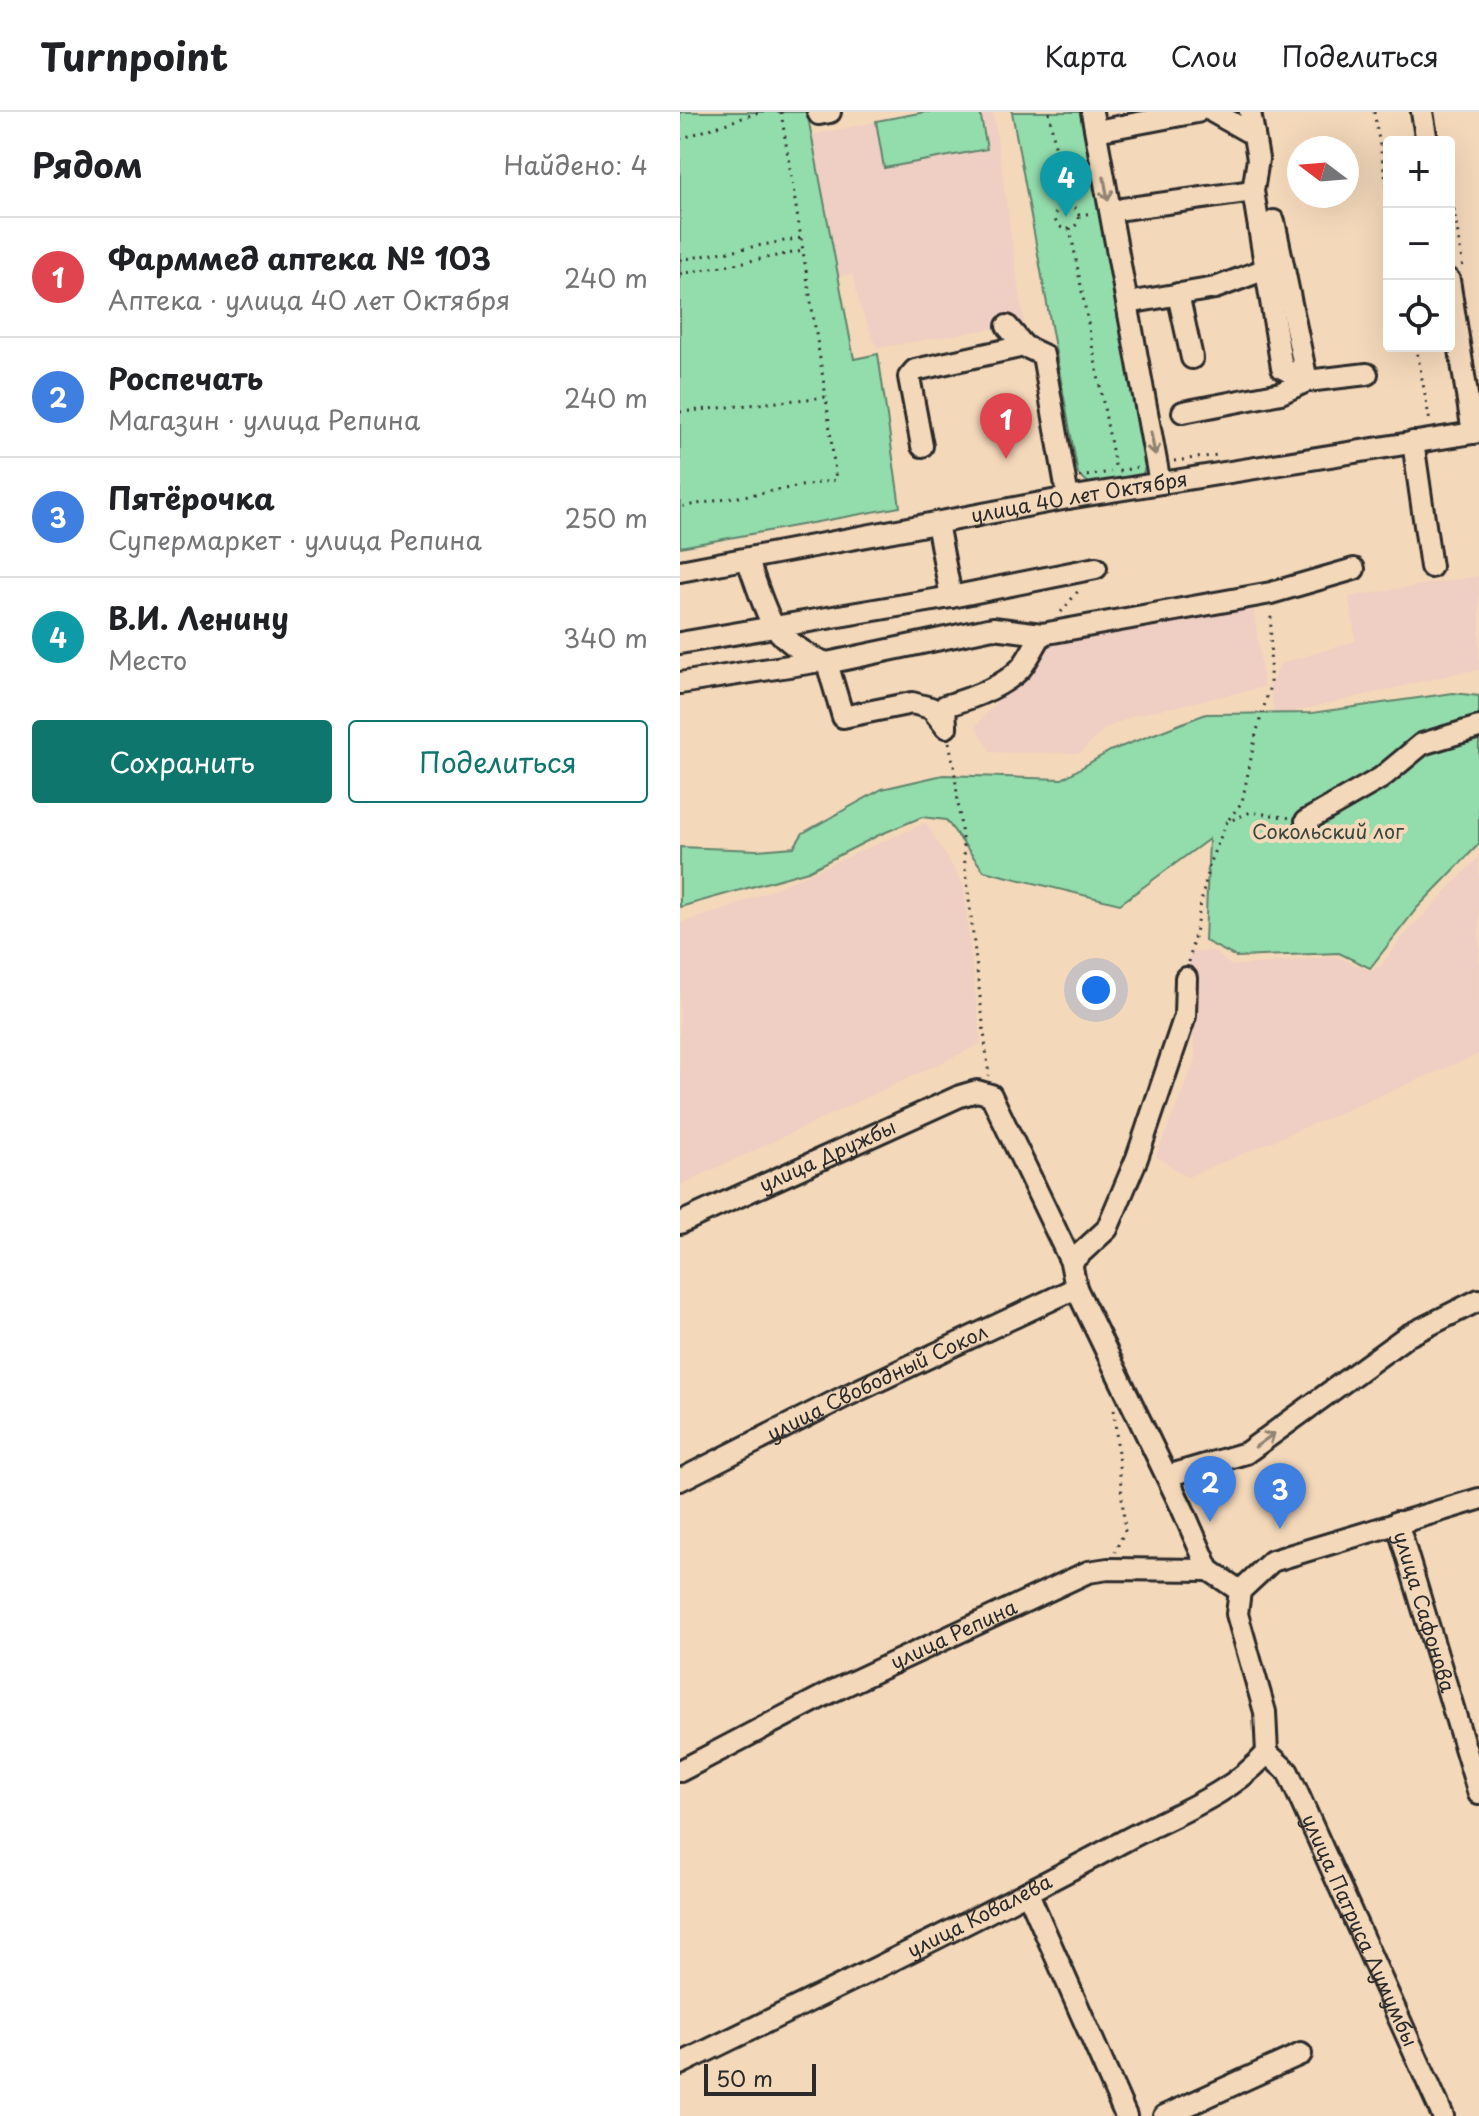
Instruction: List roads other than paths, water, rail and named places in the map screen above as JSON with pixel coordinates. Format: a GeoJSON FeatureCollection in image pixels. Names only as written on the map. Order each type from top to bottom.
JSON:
{"type":"FeatureCollection","features":[{"type":"Feature","properties":{"kind":"street"},"geometry":{"type":"LineString","coordinates":[[818,112],[830,112]]}},
{"type":"Feature","properties":{"kind":"street"},"geometry":{"type":"LineString","coordinates":[[1160,483],[1094,122],[1197,112]]}},
{"type":"Feature","properties":{"kind":"street"},"geometry":{"type":"LineString","coordinates":[[1213,112],[1254,135]]}},
{"type":"Feature","properties":{"kind":"street"},"geometry":{"type":"LineString","coordinates":[[1250,112],[1258,159],[1253,191],[1282,368],[1307,381]]}},
{"type":"Feature","properties":{"kind":"street"},"geometry":{"type":"LineString","coordinates":[[1422,112],[1426,136]]}},
{"type":"Feature","properties":{"kind":"street"},"geometry":{"type":"LineString","coordinates":[[1123,209],[1253,191]]}},
{"type":"Feature","properties":{"kind":"street"},"geometry":{"type":"LineString","coordinates":[[1274,221],[1307,381]]}},
{"type":"Feature","properties":{"kind":"street"},"geometry":{"type":"LineString","coordinates":[[1128,303],[1215,288],[1266,269]]}},
{"type":"Feature","properties":{"kind":"street"},"geometry":{"type":"LineString","coordinates":[[1178,294],[1192,358]]}},
{"type":"Feature","properties":{"kind":"street"},"geometry":{"type":"LineString","coordinates":[[1455,314],[1476,433]]}},
{"type":"Feature","properties":{"kind":"street"},"geometry":{"type":"LineString","coordinates":[[1007,326],[1034,350],[1068,498]]}},
{"type":"Feature","properties":{"kind":"street"},"geometry":{"type":"LineString","coordinates":[[922,446],[909,377],[915,370],[1034,350]]}},
{"type":"Feature","properties":{"kind":"street"},"geometry":{"type":"LineString","coordinates":[[1183,412],[1281,393],[1307,381],[1367,374]]}},
{"type":"Feature","properties":{"kind":"street","name":"улица 40 лет Октября"},"geometry":{"type":"LineString","coordinates":[[680,571],[1068,498],[1476,433]]}},
{"type":"Feature","properties":{"kind":"street"},"geometry":{"type":"LineString","coordinates":[[1413,442],[1431,567]]}},
{"type":"Feature","properties":{"kind":"street"},"geometry":{"type":"LineString","coordinates":[[937,523],[951,597]]}},
{"type":"Feature","properties":{"kind":"street"},"geometry":{"type":"LineString","coordinates":[[747,559],[774,626],[793,643],[824,662],[843,717],[912,703],[931,708],[946,727],[945,706],[980,693],[1020,669],[1042,634]]}},
{"type":"Feature","properties":{"kind":"street"},"geometry":{"type":"LineString","coordinates":[[680,643],[951,597],[1096,568]]}},
{"type":"Feature","properties":{"kind":"street"},"geometry":{"type":"LineString","coordinates":[[680,683],[824,662],[993,628],[1042,634],[1271,593],[1354,569]]}},
{"type":"Feature","properties":{"kind":"street"},"geometry":{"type":"LineString","coordinates":[[1306,821],[1381,778],[1422,744],[1479,727]]}},
{"type":"Feature","properties":{"kind":"street"},"geometry":{"type":"LineString","coordinates":[[1186,978],[1185,1016],[1137,1158],[1107,1229],[1071,1262],[1076,1288],[1209,1570],[1240,1591]]}},
{"type":"Feature","properties":{"kind":"street","name":"улица Дружбы"},"geometry":{"type":"LineString","coordinates":[[680,1223],[960,1096],[984,1093],[1071,1262]]}},
{"type":"Feature","properties":{"kind":"street","name":"улица Свободный Сокол"},"geometry":{"type":"LineString","coordinates":[[680,1480],[846,1396],[1076,1288]]}},
{"type":"Feature","properties":{"kind":"street"},"geometry":{"type":"LineString","coordinates":[[1167,1476],[1246,1453],[1407,1336],[1479,1300]]}},
{"type":"Feature","properties":{"kind":"street"},"geometry":{"type":"LineString","coordinates":[[1267,1753],[1265,1712],[1237,1614],[1240,1591],[1272,1561],[1479,1499]]}},
{"type":"Feature","properties":{"kind":"street","name":"улица Сафонова"},"geometry":{"type":"LineString","coordinates":[[1397,1522],[1479,1794]]}},
{"type":"Feature","properties":{"kind":"street","name":"улица Репина"},"geometry":{"type":"LineString","coordinates":[[680,1771],[831,1692],[1088,1572],[1108,1569],[1209,1570]]}},
{"type":"Feature","properties":{"kind":"street","name":"улица Ковалёва"},"geometry":{"type":"LineString","coordinates":[[680,2064],[1028,1893],[1222,1792],[1249,1774],[1267,1753]]}},
{"type":"Feature","properties":{"kind":"street","name":"улица Патриса Лумумбы"},"geometry":{"type":"LineString","coordinates":[[1267,1753],[1288,1772],[1443,2116]]}},
{"type":"Feature","properties":{"kind":"street"},"geometry":{"type":"LineString","coordinates":[[1028,1893],[1126,2116]]}},
{"type":"Feature","properties":{"kind":"street"},"geometry":{"type":"LineString","coordinates":[[1164,2116],[1301,2054]]}},
{"type":"Feature","properties":{"kind":"place","name":"В.И. Ленину"},"geometry":{"type":"Point","coordinates":[1066,217]}},
{"type":"Feature","properties":{"kind":"place","name":"Фарммед аптека № 103"},"geometry":{"type":"Point","coordinates":[1006,459]}},
{"type":"Feature","properties":{"kind":"place","name":"Роспечать"},"geometry":{"type":"Point","coordinates":[1210,1522]}},
{"type":"Feature","properties":{"kind":"place","name":"Пятёрочка"},"geometry":{"type":"Point","coordinates":[1280,1529]}},
{"type":"Feature","properties":{"kind":"park label","name":"Сокольский лог"},"geometry":{"type":"Point","coordinates":[1328,832]}}]}
